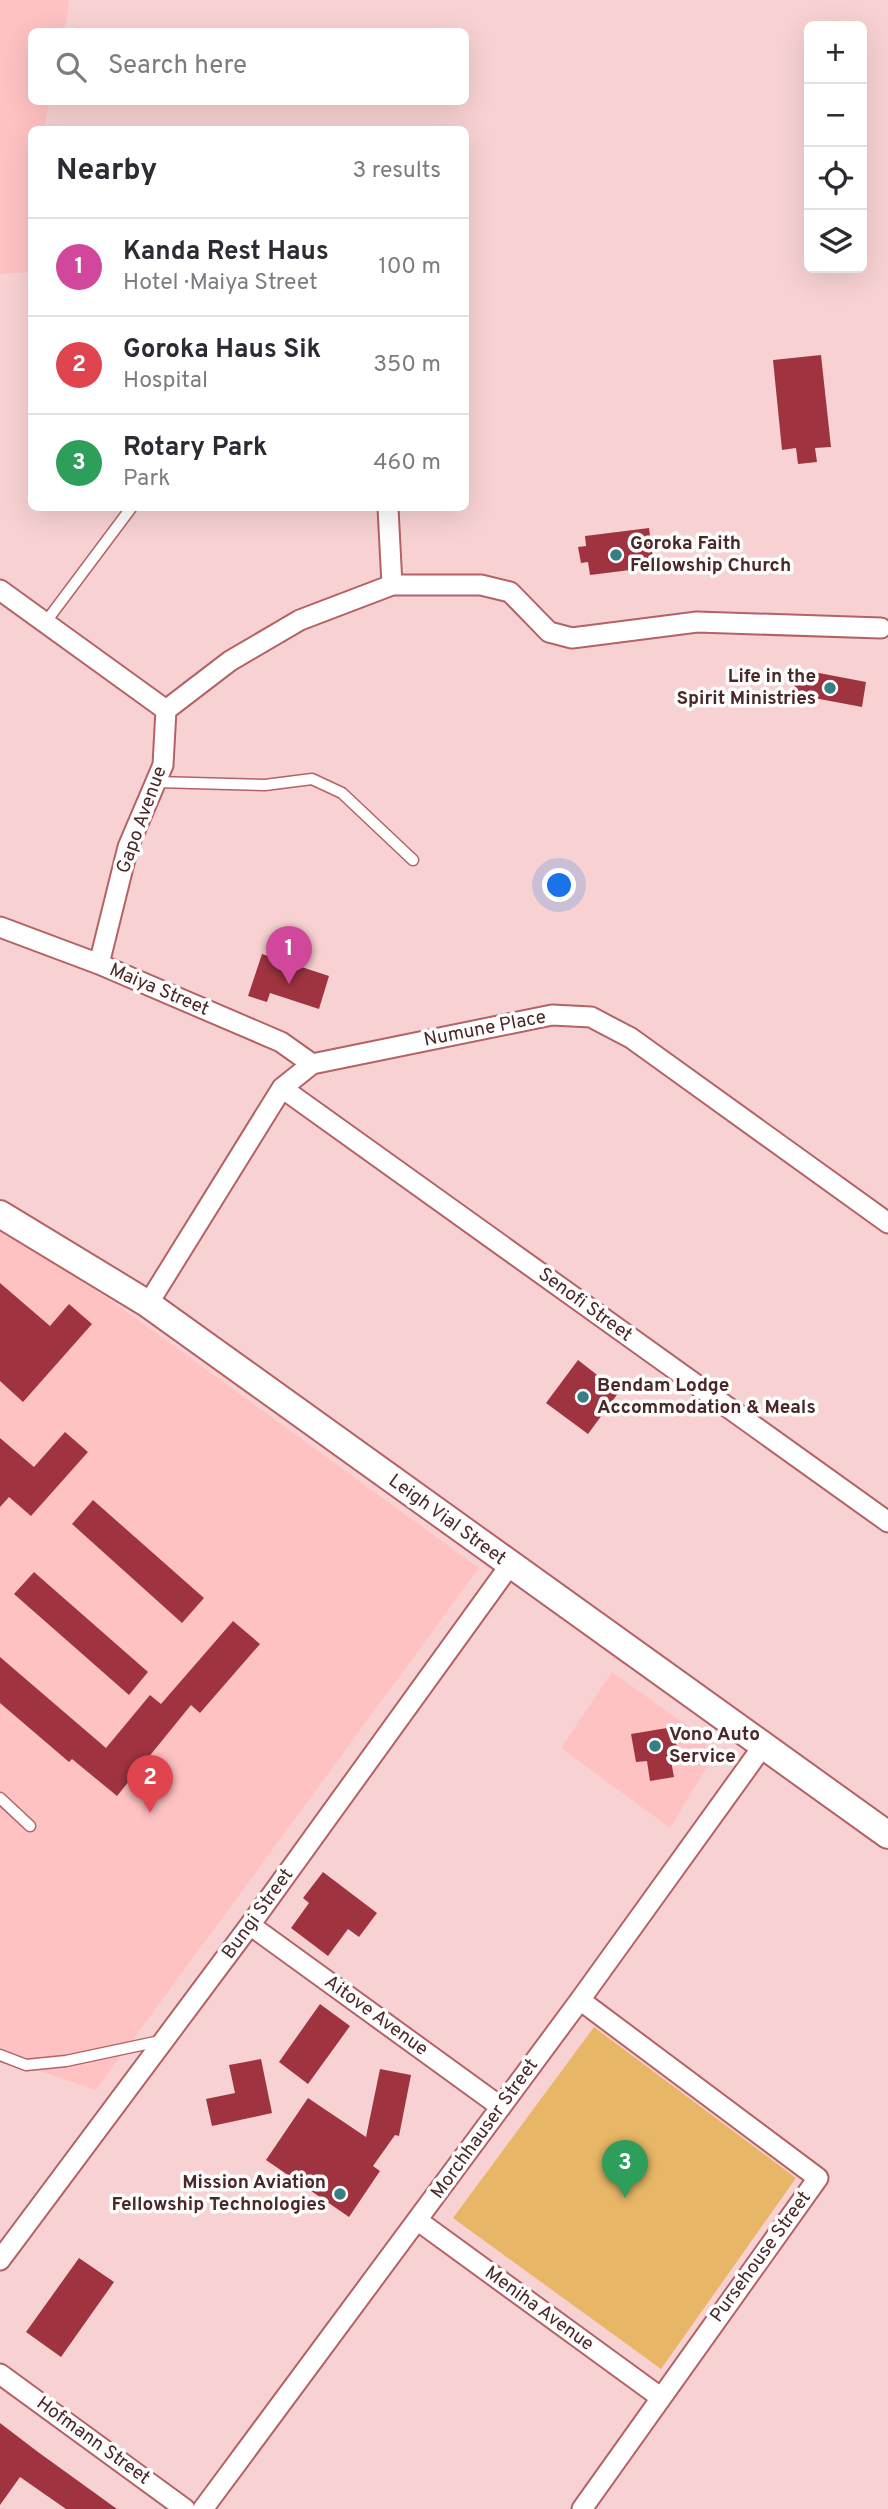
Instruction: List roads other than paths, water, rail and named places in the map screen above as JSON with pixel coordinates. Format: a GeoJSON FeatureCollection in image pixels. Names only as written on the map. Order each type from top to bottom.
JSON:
{"type":"FeatureCollection","features":[{"type":"Feature","properties":{"kind":"street"},"geometry":{"type":"LineString","coordinates":[[388,511],[392,585]]}},
{"type":"Feature","properties":{"kind":"street"},"geometry":{"type":"LineString","coordinates":[[0,590],[166,710],[230,661],[300,620],[392,585],[481,585],[510,592],[549,632],[572,638],[697,621],[881,628]]}},
{"type":"Feature","properties":{"kind":"street","name":"Gapo Avenue"},"geometry":{"type":"LineString","coordinates":[[99,964],[128,847],[163,765],[166,710]]}},
{"type":"Feature","properties":{"kind":"street","name":"Maiya Street"},"geometry":{"type":"LineString","coordinates":[[0,927],[99,964],[281,1042],[312,1064]]}},
{"type":"Feature","properties":{"kind":"street","name":"Numune Place"},"geometry":{"type":"LineString","coordinates":[[148,1304],[282,1088],[312,1064],[552,1015],[591,1017],[631,1038],[888,1223]]}},
{"type":"Feature","properties":{"kind":"street","name":"Senofi Street"},"geometry":{"type":"LineString","coordinates":[[282,1088],[888,1522]]}},
{"type":"Feature","properties":{"kind":"street","name":"Leigh Vial Street"},"geometry":{"type":"LineString","coordinates":[[0,1214],[148,1304],[888,1835]]}},
{"type":"Feature","properties":{"kind":"street","name":"Bungi Street"},"geometry":{"type":"LineString","coordinates":[[0,2260],[250,1925],[510,1564]]}},
{"type":"Feature","properties":{"kind":"street","name":"Morchhauser Street"},"geometry":{"type":"LineString","coordinates":[[202,2509],[580,2000],[762,1746]]}},
{"type":"Feature","properties":{"kind":"street","name":"Aitove Avenue"},"geometry":{"type":"LineString","coordinates":[[250,1925],[501,2107]]}},
{"type":"Feature","properties":{"kind":"street","name":"Pursehouse Street"},"geometry":{"type":"LineString","coordinates":[[580,2000],[818,2178],[582,2509]]}},
{"type":"Feature","properties":{"kind":"street","name":"Meniha Avenue"},"geometry":{"type":"LineString","coordinates":[[417,2220],[660,2397]]}},
{"type":"Feature","properties":{"kind":"street","name":"Hofmann Street"},"geometry":{"type":"LineString","coordinates":[[0,2374],[185,2509]]}},
{"type":"Feature","properties":{"kind":"lane"},"geometry":{"type":"LineString","coordinates":[[45,623],[129,511]]}},
{"type":"Feature","properties":{"kind":"lane"},"geometry":{"type":"LineString","coordinates":[[156,782],[265,785],[312,779],[342,793],[413,860]]}},
{"type":"Feature","properties":{"kind":"lane"},"geometry":{"type":"LineString","coordinates":[[0,1798],[30,1826]]}},
{"type":"Feature","properties":{"kind":"lane"},"geometry":{"type":"LineString","coordinates":[[0,2055],[26,2065],[66,2062],[164,2040]]}},
{"type":"Feature","properties":{"kind":"place","name":"Goroka Faith Fellowship Church"},"geometry":{"type":"Point","coordinates":[616,555]}},
{"type":"Feature","properties":{"kind":"place","name":"Life in the Spirit Ministries"},"geometry":{"type":"Point","coordinates":[830,688]}},
{"type":"Feature","properties":{"kind":"place","name":"Kanda Rest Haus"},"geometry":{"type":"Point","coordinates":[289,984]}},
{"type":"Feature","properties":{"kind":"place","name":"Bendam Lodge Accommodation & Meals"},"geometry":{"type":"Point","coordinates":[583,1397]}},
{"type":"Feature","properties":{"kind":"place","name":"Vono Auto Service"},"geometry":{"type":"Point","coordinates":[655,1746]}},
{"type":"Feature","properties":{"kind":"place","name":"Goroka Haus Sik"},"geometry":{"type":"Point","coordinates":[150,1813]}},
{"type":"Feature","properties":{"kind":"place","name":"Mission Aviation Fellowship Technologies"},"geometry":{"type":"Point","coordinates":[340,2194]}},
{"type":"Feature","properties":{"kind":"place","name":"Rotary Park"},"geometry":{"type":"Point","coordinates":[625,2198]}}]}
